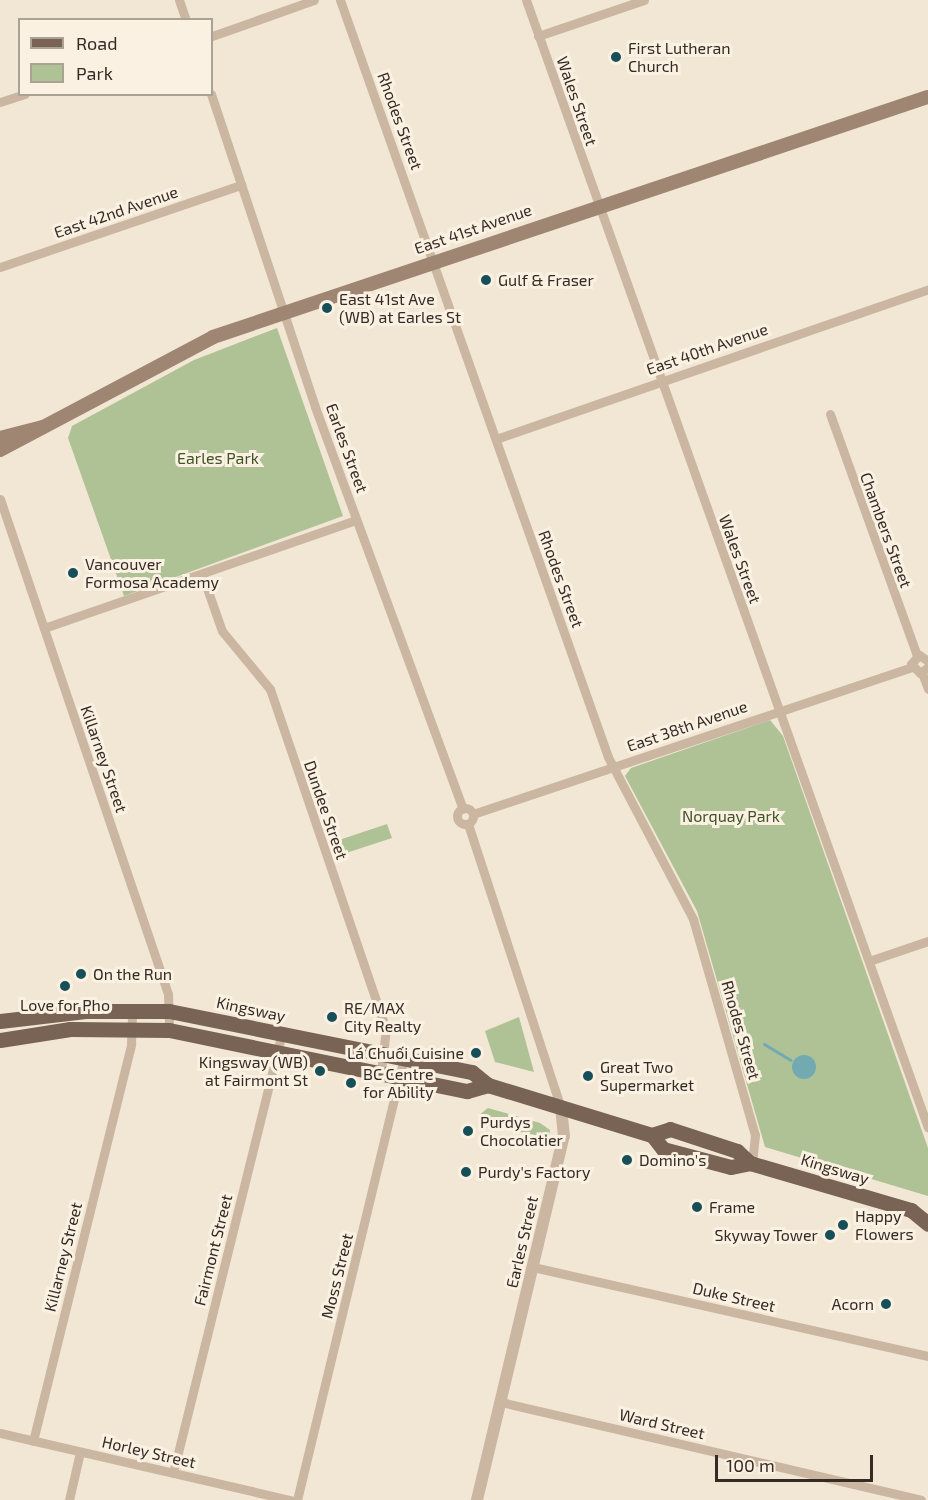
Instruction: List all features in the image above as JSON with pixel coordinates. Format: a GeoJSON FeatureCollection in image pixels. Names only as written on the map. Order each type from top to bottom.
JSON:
{"type":"FeatureCollection","features":[{"type":"Feature","properties":{"kind":"main road","name":"East 41st Avenue"},"geometry":{"type":"LineString","coordinates":[[0,438],[43,427],[186,349],[283,312],[598,204],[928,97]]}},
{"type":"Feature","properties":{"kind":"main road","name":"East 41st Avenue"},"geometry":{"type":"LineString","coordinates":[[0,450],[36,436],[43,427]]}},
{"type":"Feature","properties":{"kind":"main road","name":"Kingsway"},"geometry":{"type":"LineString","coordinates":[[0,1021],[132,1010],[169,1011],[472,1072],[488,1086],[652,1135],[670,1129],[736,1151],[751,1163],[910,1210],[928,1224]]}},
{"type":"Feature","properties":{"kind":"main road","name":"Kingsway"},"geometry":{"type":"LineString","coordinates":[[0,1040],[132,1027],[169,1030],[401,1075],[467,1091],[488,1086]]}},
{"type":"Feature","properties":{"kind":"main road","name":"Kingsway"},"geometry":{"type":"LineString","coordinates":[[910,1210],[928,1207]]}},
{"type":"Feature","properties":{"kind":"street"},"geometry":{"type":"LineString","coordinates":[[179,0],[185,18]]}},
{"type":"Feature","properties":{"kind":"street"},"geometry":{"type":"LineString","coordinates":[[213,36],[314,0]]}},
{"type":"Feature","properties":{"kind":"street","name":"Rhodes Street"},"geometry":{"type":"LineString","coordinates":[[340,0],[613,767],[693,919],[755,1135],[751,1163]]}},
{"type":"Feature","properties":{"kind":"street","name":"Wales Street"},"geometry":{"type":"LineString","coordinates":[[526,0],[928,1128]]}},
{"type":"Feature","properties":{"kind":"street"},"geometry":{"type":"LineString","coordinates":[[538,36],[644,0]]}},
{"type":"Feature","properties":{"kind":"street"},"geometry":{"type":"LineString","coordinates":[[0,102],[19,96]]}},
{"type":"Feature","properties":{"kind":"street","name":"Earles Street"},"geometry":{"type":"LineString","coordinates":[[212,96],[283,312],[356,520],[463,808],[457,818],[468,824],[561,1108],[565,1131],[477,1500]]}},
{"type":"Feature","properties":{"kind":"street","name":"East 42nd Avenue"},"geometry":{"type":"LineString","coordinates":[[0,267],[241,185]]}},
{"type":"Feature","properties":{"kind":"street","name":"East 40th Avenue"},"geometry":{"type":"LineString","coordinates":[[496,439],[928,289]]}},
{"type":"Feature","properties":{"kind":"street","name":"Chambers Street"},"geometry":{"type":"LineString","coordinates":[[830,414],[916,656]]}},
{"type":"Feature","properties":{"kind":"street","name":"Killarney Street"},"geometry":{"type":"LineString","coordinates":[[0,499],[166,986],[169,1030]]}},
{"type":"Feature","properties":{"kind":"street"},"geometry":{"type":"LineString","coordinates":[[44,628],[356,520]]}},
{"type":"Feature","properties":{"kind":"street","name":"Dundee Street"},"geometry":{"type":"LineString","coordinates":[[202,574],[222,631],[270,689],[384,1022],[381,1071]]}},
{"type":"Feature","properties":{"kind":"street"},"geometry":{"type":"LineString","coordinates":[[928,661],[916,656],[912,667],[925,670],[928,689]]}},
{"type":"Feature","properties":{"kind":"street","name":"East 38th Avenue"},"geometry":{"type":"LineString","coordinates":[[473,814],[912,667]]}},
{"type":"Feature","properties":{"kind":"street"},"geometry":{"type":"LineString","coordinates":[[463,808],[473,814],[468,824]]}},
{"type":"Feature","properties":{"kind":"street"},"geometry":{"type":"LineString","coordinates":[[869,961],[928,941]]}},
{"type":"Feature","properties":{"kind":"street","name":"Killarney Street"},"geometry":{"type":"LineString","coordinates":[[33,1441],[132,1027],[132,1010]]}},
{"type":"Feature","properties":{"kind":"street","name":"Fairmont Street"},"geometry":{"type":"LineString","coordinates":[[173,1473],[282,1034]]}},
{"type":"Feature","properties":{"kind":"street","name":"Moss Street"},"geometry":{"type":"LineString","coordinates":[[297,1500],[404,1058]]}},
{"type":"Feature","properties":{"kind":"street","name":"Duke Street"},"geometry":{"type":"LineString","coordinates":[[533,1267],[928,1356]]}},
{"type":"Feature","properties":{"kind":"street","name":"Ward Street"},"geometry":{"type":"LineString","coordinates":[[501,1402],[921,1500]]}},
{"type":"Feature","properties":{"kind":"street","name":"Horley Street"},"geometry":{"type":"LineString","coordinates":[[0,1433],[291,1500]]}},
{"type":"Feature","properties":{"kind":"street"},"geometry":{"type":"LineString","coordinates":[[69,1500],[80,1452]]}},
{"type":"Feature","properties":{"kind":"green space","name":"Earles Park"},"geometry":{"type":"Polygon","coordinates":[[[277,328],[343,516],[124,596],[68,438],[72,426],[194,360],[277,328]]]}},
{"type":"Feature","properties":{"kind":"green space","name":"Norquay Park"},"geometry":{"type":"Polygon","coordinates":[[[770,720],[783,736],[928,1148],[928,1196],[765,1147],[697,911],[625,776],[631,768],[770,720]]]}},
{"type":"Feature","properties":{"kind":"green space"},"geometry":{"type":"Polygon","coordinates":[[[387,824],[392,838],[343,854],[339,840],[387,824]]]}},
{"type":"Feature","properties":{"kind":"green space"},"geometry":{"type":"Polygon","coordinates":[[[519,1017],[534,1072],[495,1062],[485,1031],[519,1017]]]}},
{"type":"Feature","properties":{"kind":"green space"},"geometry":{"type":"Polygon","coordinates":[[[488,1108],[540,1123],[550,1130],[549,1138],[483,1124],[479,1115],[488,1108]]]}},
{"type":"Feature","properties":{"kind":"water"},"geometry":{"type":"Polygon","coordinates":[[[804,1055],[809,1056],[815,1062],[815,1072],[809,1078],[804,1079],[799,1078],[793,1072],[792,1067],[793,1062],[799,1056],[804,1055]]]}},
{"type":"Feature","properties":{"kind":"waterway"},"geometry":{"type":"LineString","coordinates":[[764,1044],[791,1060]]}},
{"type":"Feature","properties":{"kind":"place","name":"First Lutheran Church"},"geometry":{"type":"Point","coordinates":[616,57]}},
{"type":"Feature","properties":{"kind":"place","name":"Gulf & Fraser"},"geometry":{"type":"Point","coordinates":[486,280]}},
{"type":"Feature","properties":{"kind":"place","name":"East 41st Ave (WB) at Earles St"},"geometry":{"type":"Point","coordinates":[327,308]}},
{"type":"Feature","properties":{"kind":"place","name":"Vancouver Formosa Academy"},"geometry":{"type":"Point","coordinates":[73,573]}},
{"type":"Feature","properties":{"kind":"place","name":"On the Run"},"geometry":{"type":"Point","coordinates":[81,974]}},
{"type":"Feature","properties":{"kind":"place","name":"Love for Pho"},"geometry":{"type":"Point","coordinates":[65,986]}},
{"type":"Feature","properties":{"kind":"place","name":"RE/MAX City Realty"},"geometry":{"type":"Point","coordinates":[332,1017]}},
{"type":"Feature","properties":{"kind":"place","name":"Lá Chuối Cuisine"},"geometry":{"type":"Point","coordinates":[476,1053]}},
{"type":"Feature","properties":{"kind":"place","name":"Kingsway (WB) at Fairmont St"},"geometry":{"type":"Point","coordinates":[320,1071]}},
{"type":"Feature","properties":{"kind":"place","name":"Great Two Supermarket"},"geometry":{"type":"Point","coordinates":[588,1076]}},
{"type":"Feature","properties":{"kind":"place","name":"BC Centre for Ability"},"geometry":{"type":"Point","coordinates":[351,1083]}},
{"type":"Feature","properties":{"kind":"place","name":"Purdys Chocolatier"},"geometry":{"type":"Point","coordinates":[468,1131]}},
{"type":"Feature","properties":{"kind":"place","name":"Domino's"},"geometry":{"type":"Point","coordinates":[627,1160]}},
{"type":"Feature","properties":{"kind":"place","name":"Purdy's Factory"},"geometry":{"type":"Point","coordinates":[466,1172]}},
{"type":"Feature","properties":{"kind":"place","name":"Frame"},"geometry":{"type":"Point","coordinates":[697,1207]}},
{"type":"Feature","properties":{"kind":"place","name":"Happy Flowers"},"geometry":{"type":"Point","coordinates":[843,1225]}},
{"type":"Feature","properties":{"kind":"place","name":"Skyway Tower"},"geometry":{"type":"Point","coordinates":[830,1235]}},
{"type":"Feature","properties":{"kind":"place","name":"Acorn"},"geometry":{"type":"Point","coordinates":[886,1304]}}]}
